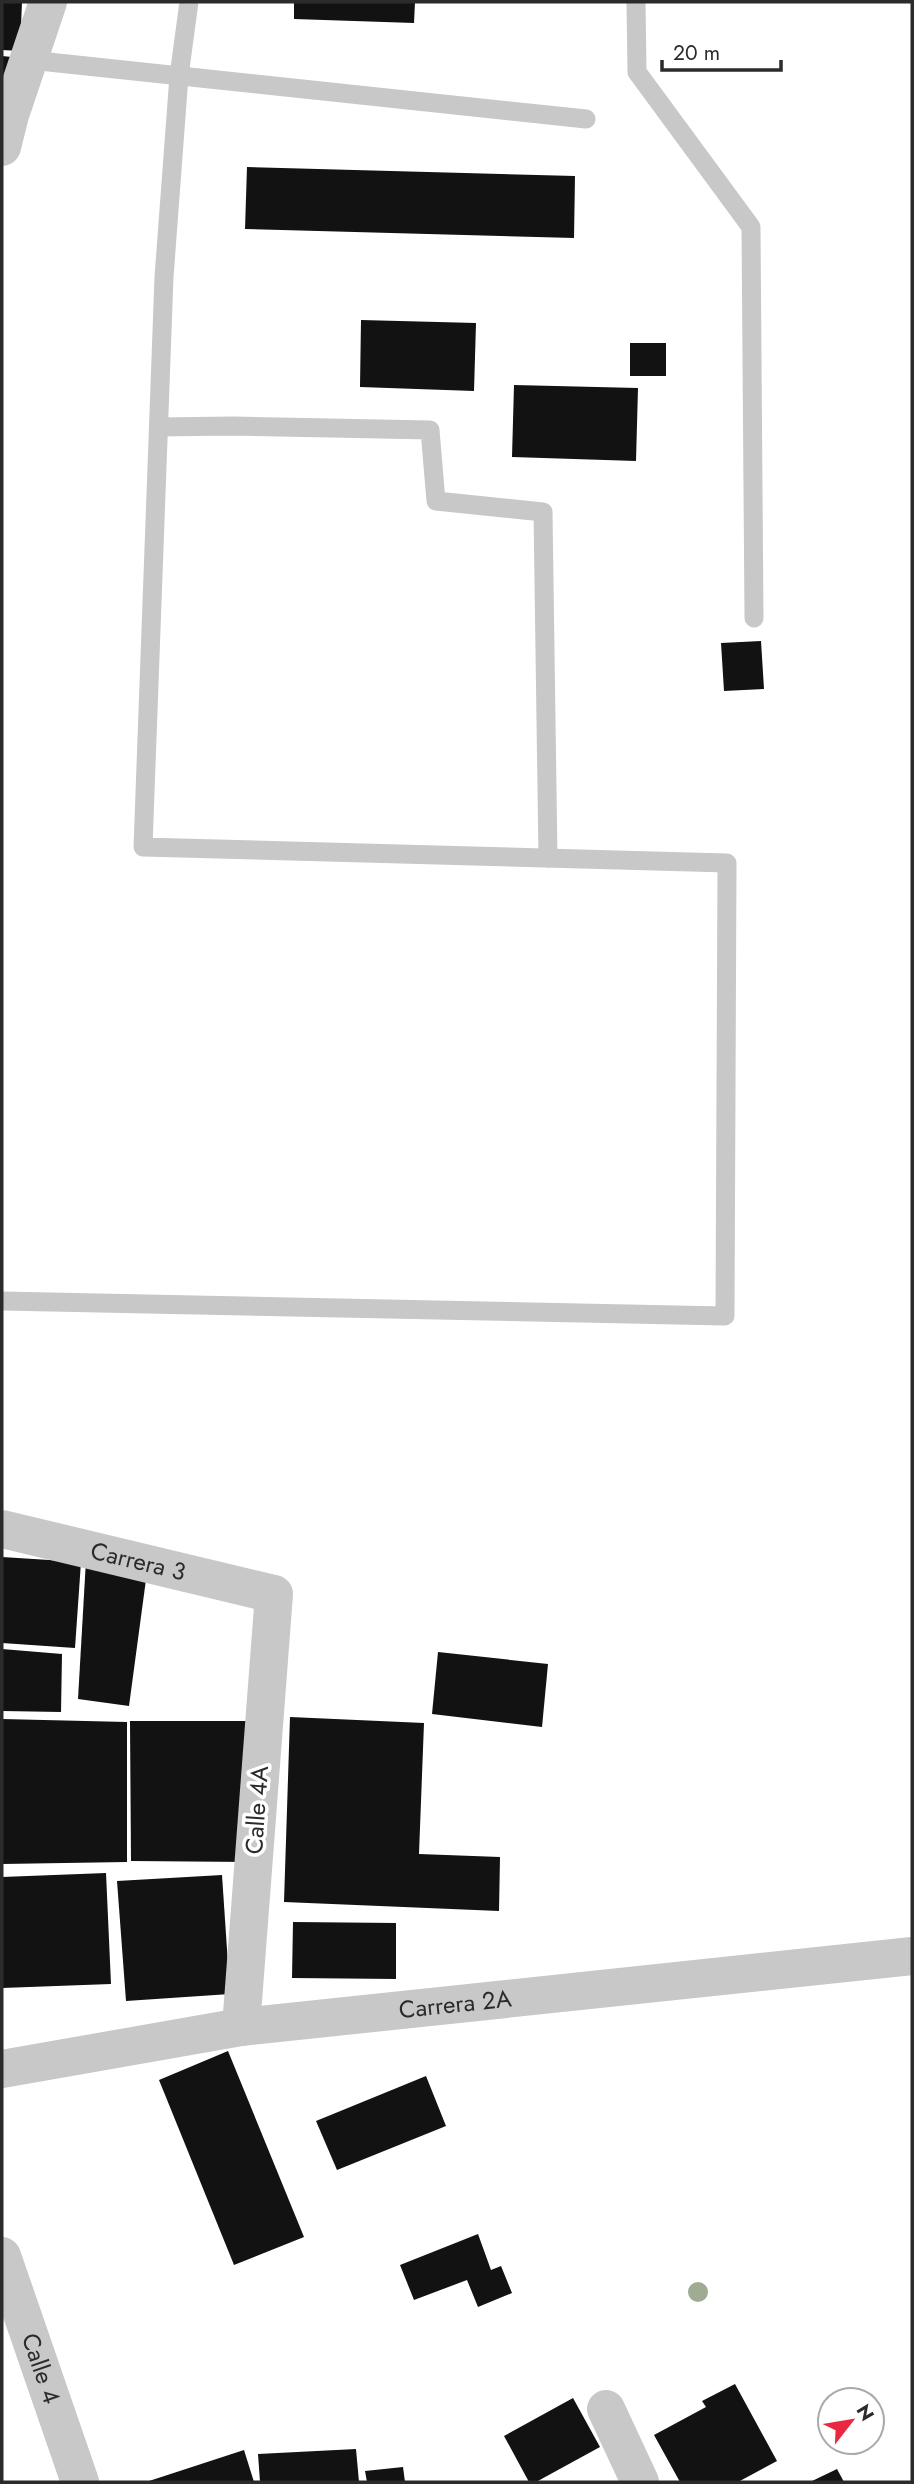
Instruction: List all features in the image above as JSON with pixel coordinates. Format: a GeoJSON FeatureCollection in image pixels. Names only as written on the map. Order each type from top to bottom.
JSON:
{"type":"FeatureCollection","features":[{"type":"Feature","properties":{"kind":"street"},"geometry":{"type":"LineString","coordinates":[[4,126],[30,60],[48,2]]}},
{"type":"Feature","properties":{"kind":"street","name":"Carrera 3"},"geometry":{"type":"LineString","coordinates":[[2,1529],[274,1594]]}},
{"type":"Feature","properties":{"kind":"street","name":"Calle 4A"},"geometry":{"type":"LineString","coordinates":[[241,2027],[274,1594]]}},
{"type":"Feature","properties":{"kind":"street","name":"Carrera 2A"},"geometry":{"type":"LineString","coordinates":[[2,2069],[241,2027],[912,1956]]}},
{"type":"Feature","properties":{"kind":"street","name":"Calle 4"},"geometry":{"type":"LineString","coordinates":[[2,2256],[80,2482]]}},
{"type":"Feature","properties":{"kind":"street"},"geometry":{"type":"LineString","coordinates":[[606,2409],[640,2482]]}},
{"type":"Feature","properties":{"kind":"lane"},"geometry":{"type":"LineString","coordinates":[[2,1301],[725,1316],[727,863],[142,847],[164,277],[179,76],[190,2]]}},
{"type":"Feature","properties":{"kind":"lane"},"geometry":{"type":"LineString","coordinates":[[636,2],[637,72],[751,227],[754,618]]}},
{"type":"Feature","properties":{"kind":"lane"},"geometry":{"type":"LineString","coordinates":[[30,60],[586,119]]}},
{"type":"Feature","properties":{"kind":"lane"},"geometry":{"type":"LineString","coordinates":[[159,427],[430,430],[436,501],[543,512],[548,858]]}},
{"type":"Feature","properties":{"kind":"building"},"geometry":{"type":"Polygon","coordinates":[[[2,2],[22,2],[20,51],[2,50],[2,2]]]}},
{"type":"Feature","properties":{"kind":"building"},"geometry":{"type":"Polygon","coordinates":[[[294,2],[415,2],[414,23],[294,19],[294,2]]]}},
{"type":"Feature","properties":{"kind":"building"},"geometry":{"type":"Polygon","coordinates":[[[2,56],[12,57],[2,107],[2,56]]]}},
{"type":"Feature","properties":{"kind":"building"},"geometry":{"type":"Polygon","coordinates":[[[247,167],[575,176],[574,238],[245,229],[247,167]]]}},
{"type":"Feature","properties":{"kind":"building"},"geometry":{"type":"Polygon","coordinates":[[[361,320],[476,323],[474,391],[360,387],[361,320]]]}},
{"type":"Feature","properties":{"kind":"building"},"geometry":{"type":"Polygon","coordinates":[[[630,343],[666,343],[666,376],[630,376],[630,343]]]}},
{"type":"Feature","properties":{"kind":"building"},"geometry":{"type":"Polygon","coordinates":[[[514,385],[638,388],[636,461],[512,457],[514,385]]]}},
{"type":"Feature","properties":{"kind":"building"},"geometry":{"type":"Polygon","coordinates":[[[761,641],[764,689],[724,691],[721,643],[761,641]]]}},
{"type":"Feature","properties":{"kind":"building"},"geometry":{"type":"Polygon","coordinates":[[[2,1557],[81,1562],[75,1648],[2,1643],[2,1557]]]}},
{"type":"Feature","properties":{"kind":"building"},"geometry":{"type":"Polygon","coordinates":[[[86,1560],[147,1572],[129,1706],[78,1699],[86,1560]]]}},
{"type":"Feature","properties":{"kind":"building"},"geometry":{"type":"Polygon","coordinates":[[[2,1649],[62,1654],[61,1712],[2,1711],[2,1649]]]}},
{"type":"Feature","properties":{"kind":"building"},"geometry":{"type":"Polygon","coordinates":[[[438,1652],[548,1664],[542,1727],[432,1714],[438,1652]]]}},
{"type":"Feature","properties":{"kind":"building"},"geometry":{"type":"Polygon","coordinates":[[[290,1717],[424,1723],[419,1854],[500,1857],[499,1911],[284,1902],[290,1717]]]}},
{"type":"Feature","properties":{"kind":"building"},"geometry":{"type":"Polygon","coordinates":[[[2,1719],[127,1722],[127,1862],[2,1864],[2,1719]]]}},
{"type":"Feature","properties":{"kind":"building"},"geometry":{"type":"Polygon","coordinates":[[[130,1721],[248,1721],[249,1862],[131,1861],[130,1721]]]}},
{"type":"Feature","properties":{"kind":"building"},"geometry":{"type":"Polygon","coordinates":[[[106,1873],[111,1984],[2,1988],[2,1877],[106,1873]]]}},
{"type":"Feature","properties":{"kind":"building"},"geometry":{"type":"Polygon","coordinates":[[[222,1875],[230,1994],[126,2001],[117,1881],[222,1875]]]}},
{"type":"Feature","properties":{"kind":"building"},"geometry":{"type":"Polygon","coordinates":[[[293,1922],[396,1923],[396,1979],[292,1978],[293,1922]]]}},
{"type":"Feature","properties":{"kind":"building"},"geometry":{"type":"Polygon","coordinates":[[[228,2051],[304,2237],[234,2265],[159,2080],[228,2051]]]}},
{"type":"Feature","properties":{"kind":"building"},"geometry":{"type":"Polygon","coordinates":[[[426,2076],[446,2126],[337,2170],[316,2121],[426,2076]]]}},
{"type":"Feature","properties":{"kind":"building"},"geometry":{"type":"Polygon","coordinates":[[[478,2234],[491,2270],[501,2266],[512,2293],[478,2307],[467,2280],[414,2300],[400,2265],[478,2234]]]}},
{"type":"Feature","properties":{"kind":"building"},"geometry":{"type":"Polygon","coordinates":[[[735,2384],[777,2461],[738,2482],[680,2482],[654,2435],[706,2407],[702,2401],[735,2384]]]}},
{"type":"Feature","properties":{"kind":"building"},"geometry":{"type":"Polygon","coordinates":[[[573,2398],[600,2447],[536,2482],[529,2482],[504,2436],[573,2398]]]}},
{"type":"Feature","properties":{"kind":"building"},"geometry":{"type":"Polygon","coordinates":[[[356,2449],[359,2482],[260,2482],[258,2454],[356,2449]]]}},
{"type":"Feature","properties":{"kind":"building"},"geometry":{"type":"Polygon","coordinates":[[[244,2450],[254,2482],[146,2482],[244,2450]]]}},
{"type":"Feature","properties":{"kind":"building"},"geometry":{"type":"Polygon","coordinates":[[[403,2467],[405,2482],[367,2482],[365,2471],[403,2467]]]}},
{"type":"Feature","properties":{"kind":"building"},"geometry":{"type":"Polygon","coordinates":[[[837,2469],[844,2482],[810,2482],[837,2469]]]}}]}
